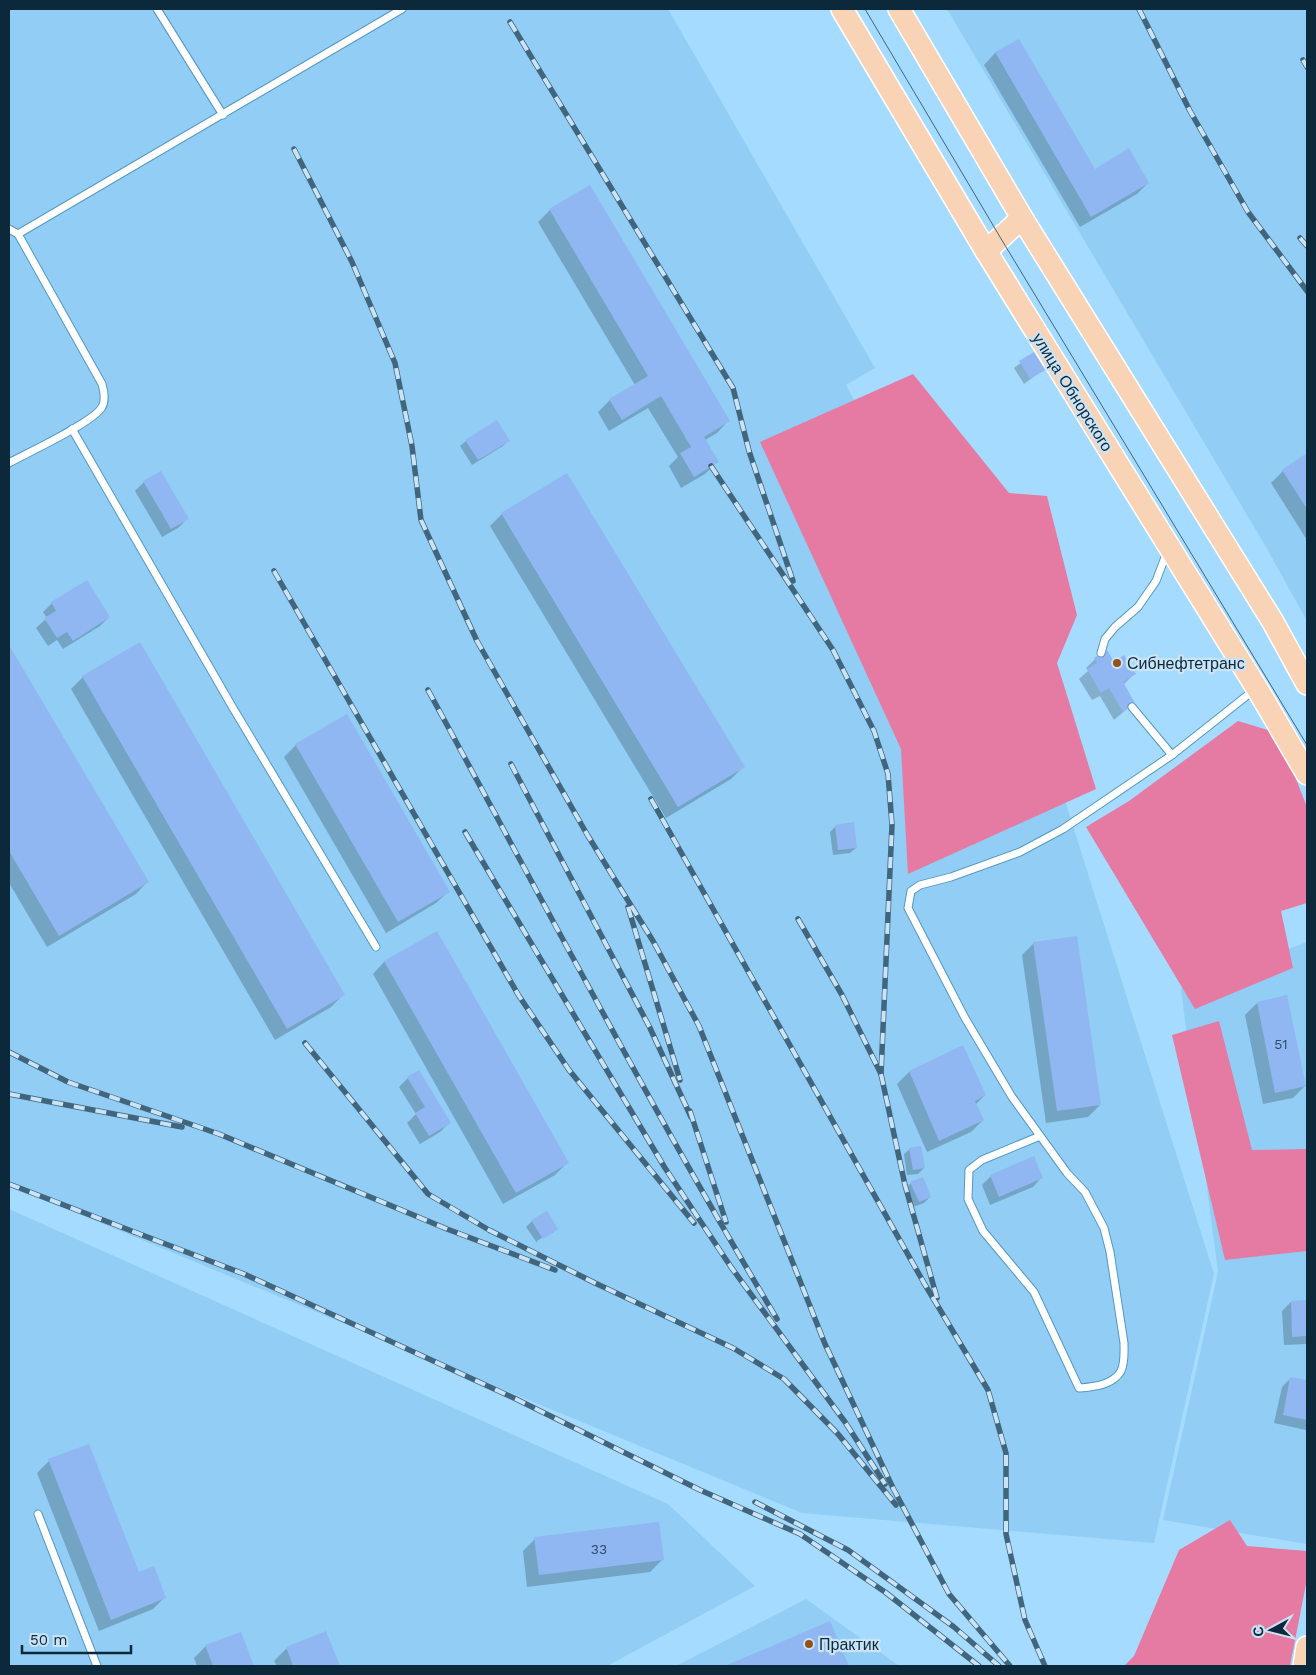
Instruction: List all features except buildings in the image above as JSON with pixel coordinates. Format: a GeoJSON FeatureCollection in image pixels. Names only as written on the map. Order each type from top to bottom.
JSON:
{"type":"FeatureCollection","features":[{"type":"Feature","properties":{"kind":"main road","name":"улица Обнорского"},"geometry":{"type":"LineString","coordinates":[[842,9],[986,251],[1258,690],[1307,774]]}},
{"type":"Feature","properties":{"kind":"main road"},"geometry":{"type":"LineString","coordinates":[[898,9],[1022,218],[1273,622],[1307,684]]}},
{"type":"Feature","properties":{"kind":"main road"},"geometry":{"type":"LineString","coordinates":[[986,251],[1022,218]]}},
{"type":"Feature","properties":{"kind":"main road"},"geometry":{"type":"LineString","coordinates":[[1304,1666],[1307,1647]]}},
{"type":"Feature","properties":{"kind":"lane"},"geometry":{"type":"LineString","coordinates":[[157,9],[223,115]]}},
{"type":"Feature","properties":{"kind":"lane"},"geometry":{"type":"LineString","coordinates":[[18,234],[402,9]]}},
{"type":"Feature","properties":{"kind":"lane"},"geometry":{"type":"LineString","coordinates":[[9,229],[18,234],[102,384],[105,396],[103,407],[89,420],[9,463]]}},
{"type":"Feature","properties":{"kind":"lane"},"geometry":{"type":"LineString","coordinates":[[72,429],[233,708],[376,948]]}},
{"type":"Feature","properties":{"kind":"lane"},"geometry":{"type":"LineString","coordinates":[[1101,654],[1105,639],[1115,627],[1138,607],[1156,581],[1170,547]]}},
{"type":"Feature","properties":{"kind":"lane"},"geometry":{"type":"LineString","coordinates":[[1040,1136],[982,1160],[969,1170],[968,1199],[983,1231],[1034,1292],[1079,1388],[1096,1386],[1111,1381],[1122,1370],[1124,1357],[1124,1343],[1110,1252],[1104,1228],[1085,1192],[1067,1173],[1012,1097],[965,1018],[908,908],[911,890],[920,885],[951,877],[1020,852],[1063,829],[1172,755],[1249,694],[1258,690]]}},
{"type":"Feature","properties":{"kind":"lane"},"geometry":{"type":"LineString","coordinates":[[1132,706],[1172,755]]}},
{"type":"Feature","properties":{"kind":"lane"},"geometry":{"type":"LineString","coordinates":[[38,1514],[97,1666]]}},
{"type":"Feature","properties":{"kind":"shaded area"},"geometry":{"type":"Polygon","coordinates":[[[9,9],[668,9],[875,368],[846,385],[1061,788],[1214,1274],[1154,1543],[802,1513],[9,1185],[9,9]]]}},
{"type":"Feature","properties":{"kind":"shaded area"},"geometry":{"type":"Polygon","coordinates":[[[947,9],[1307,9],[1307,621],[1266,547],[947,9]]]}},
{"type":"Feature","properties":{"kind":"shaded area"},"geometry":{"type":"Polygon","coordinates":[[[913,374],[1009,493],[1047,496],[1077,615],[1057,663],[1096,789],[908,874],[901,749],[760,442],[913,374]]]}},
{"type":"Feature","properties":{"kind":"shaded area"},"geometry":{"type":"Polygon","coordinates":[[[1238,721],[1278,733],[1307,807],[1307,903],[1281,911],[1293,968],[1195,1009],[1086,827],[1129,801],[1238,721]]]}},
{"type":"Feature","properties":{"kind":"shaded area"},"geometry":{"type":"Polygon","coordinates":[[[1307,942],[1307,1544],[1163,1520],[1218,1272],[1181,989],[1307,942]]]}},
{"type":"Feature","properties":{"kind":"shaded area"},"geometry":{"type":"Polygon","coordinates":[[[1219,1021],[1252,1150],[1307,1149],[1307,1251],[1225,1260],[1172,1035],[1219,1021]]]}},
{"type":"Feature","properties":{"kind":"shaded area"},"geometry":{"type":"Polygon","coordinates":[[[9,1209],[668,1504],[755,1586],[607,1666],[9,1666],[9,1209]]]}},
{"type":"Feature","properties":{"kind":"shaded area"},"geometry":{"type":"Polygon","coordinates":[[[1230,1520],[1247,1546],[1307,1551],[1307,1579],[1290,1666],[1124,1666],[1134,1656],[1179,1550],[1230,1520]]]}},
{"type":"Feature","properties":{"kind":"shaded area"},"geometry":{"type":"Polygon","coordinates":[[[806,1599],[899,1666],[676,1666],[806,1599]]]}},
{"type":"Feature","properties":{"kind":"tram line"},"geometry":{"type":"LineString","coordinates":[[865,9],[1000,237],[1307,745]]}},
{"type":"Feature","properties":{"kind":"railway"},"geometry":{"type":"LineString","coordinates":[[1139,9],[1190,111],[1248,212],[1307,291]]}},
{"type":"Feature","properties":{"kind":"railway"},"geometry":{"type":"LineString","coordinates":[[510,22],[733,388],[749,451],[793,581]]}},
{"type":"Feature","properties":{"kind":"railway"},"geometry":{"type":"LineString","coordinates":[[1303,60],[1307,67]]}},
{"type":"Feature","properties":{"kind":"railway"},"geometry":{"type":"LineString","coordinates":[[294,149],[352,262],[395,363],[412,446],[421,520],[477,641],[588,836],[653,941],[699,1026],[825,1344],[893,1488],[949,1594],[1010,1666]]}},
{"type":"Feature","properties":{"kind":"railway"},"geometry":{"type":"LineString","coordinates":[[1300,238],[1307,246]]}},
{"type":"Feature","properties":{"kind":"railway"},"geometry":{"type":"LineString","coordinates":[[711,466],[833,650],[874,731],[888,774],[892,825],[881,1074]]}},
{"type":"Feature","properties":{"kind":"railway"},"geometry":{"type":"LineString","coordinates":[[274,571],[519,996],[569,1070],[694,1223]]}},
{"type":"Feature","properties":{"kind":"railway"},"geometry":{"type":"LineString","coordinates":[[428,690],[643,1086],[777,1319]]}},
{"type":"Feature","properties":{"kind":"railway"},"geometry":{"type":"LineString","coordinates":[[511,764],[650,1028],[691,1117]]}},
{"type":"Feature","properties":{"kind":"railway"},"geometry":{"type":"LineString","coordinates":[[651,799],[924,1283],[988,1390],[1006,1453],[1006,1534],[1025,1620],[1045,1666]]}},
{"type":"Feature","properties":{"kind":"railway"},"geometry":{"type":"LineString","coordinates":[[465,832],[665,1168],[731,1267],[845,1422],[885,1484]]}},
{"type":"Feature","properties":{"kind":"railway"},"geometry":{"type":"LineString","coordinates":[[628,907],[680,1080]]}},
{"type":"Feature","properties":{"kind":"railway"},"geometry":{"type":"LineString","coordinates":[[798,919],[842,995],[881,1074],[905,1185],[937,1298]]}},
{"type":"Feature","properties":{"kind":"railway"},"geometry":{"type":"LineString","coordinates":[[305,1043],[428,1194],[489,1230],[595,1283],[733,1348],[784,1379],[838,1434],[896,1505]]}},
{"type":"Feature","properties":{"kind":"railway"},"geometry":{"type":"LineString","coordinates":[[9,1052],[68,1082],[219,1134],[447,1229],[555,1270]]}},
{"type":"Feature","properties":{"kind":"railway"},"geometry":{"type":"LineString","coordinates":[[9,1094],[182,1127]]}},
{"type":"Feature","properties":{"kind":"railway"},"geometry":{"type":"LineString","coordinates":[[690,1111],[726,1222]]}},
{"type":"Feature","properties":{"kind":"railway"},"geometry":{"type":"LineString","coordinates":[[9,1184],[244,1274],[516,1399],[700,1490],[800,1534],[885,1592],[979,1666]]}},
{"type":"Feature","properties":{"kind":"railway"},"geometry":{"type":"LineString","coordinates":[[755,1502],[848,1550],[954,1627],[999,1666]]}},
{"type":"Feature","properties":{"kind":"place","name":"Сибнефтетранс"},"geometry":{"type":"Point","coordinates":[1117,663]}},
{"type":"Feature","properties":{"kind":"place","name":"Практик"},"geometry":{"type":"Point","coordinates":[809,1644]}}]}
